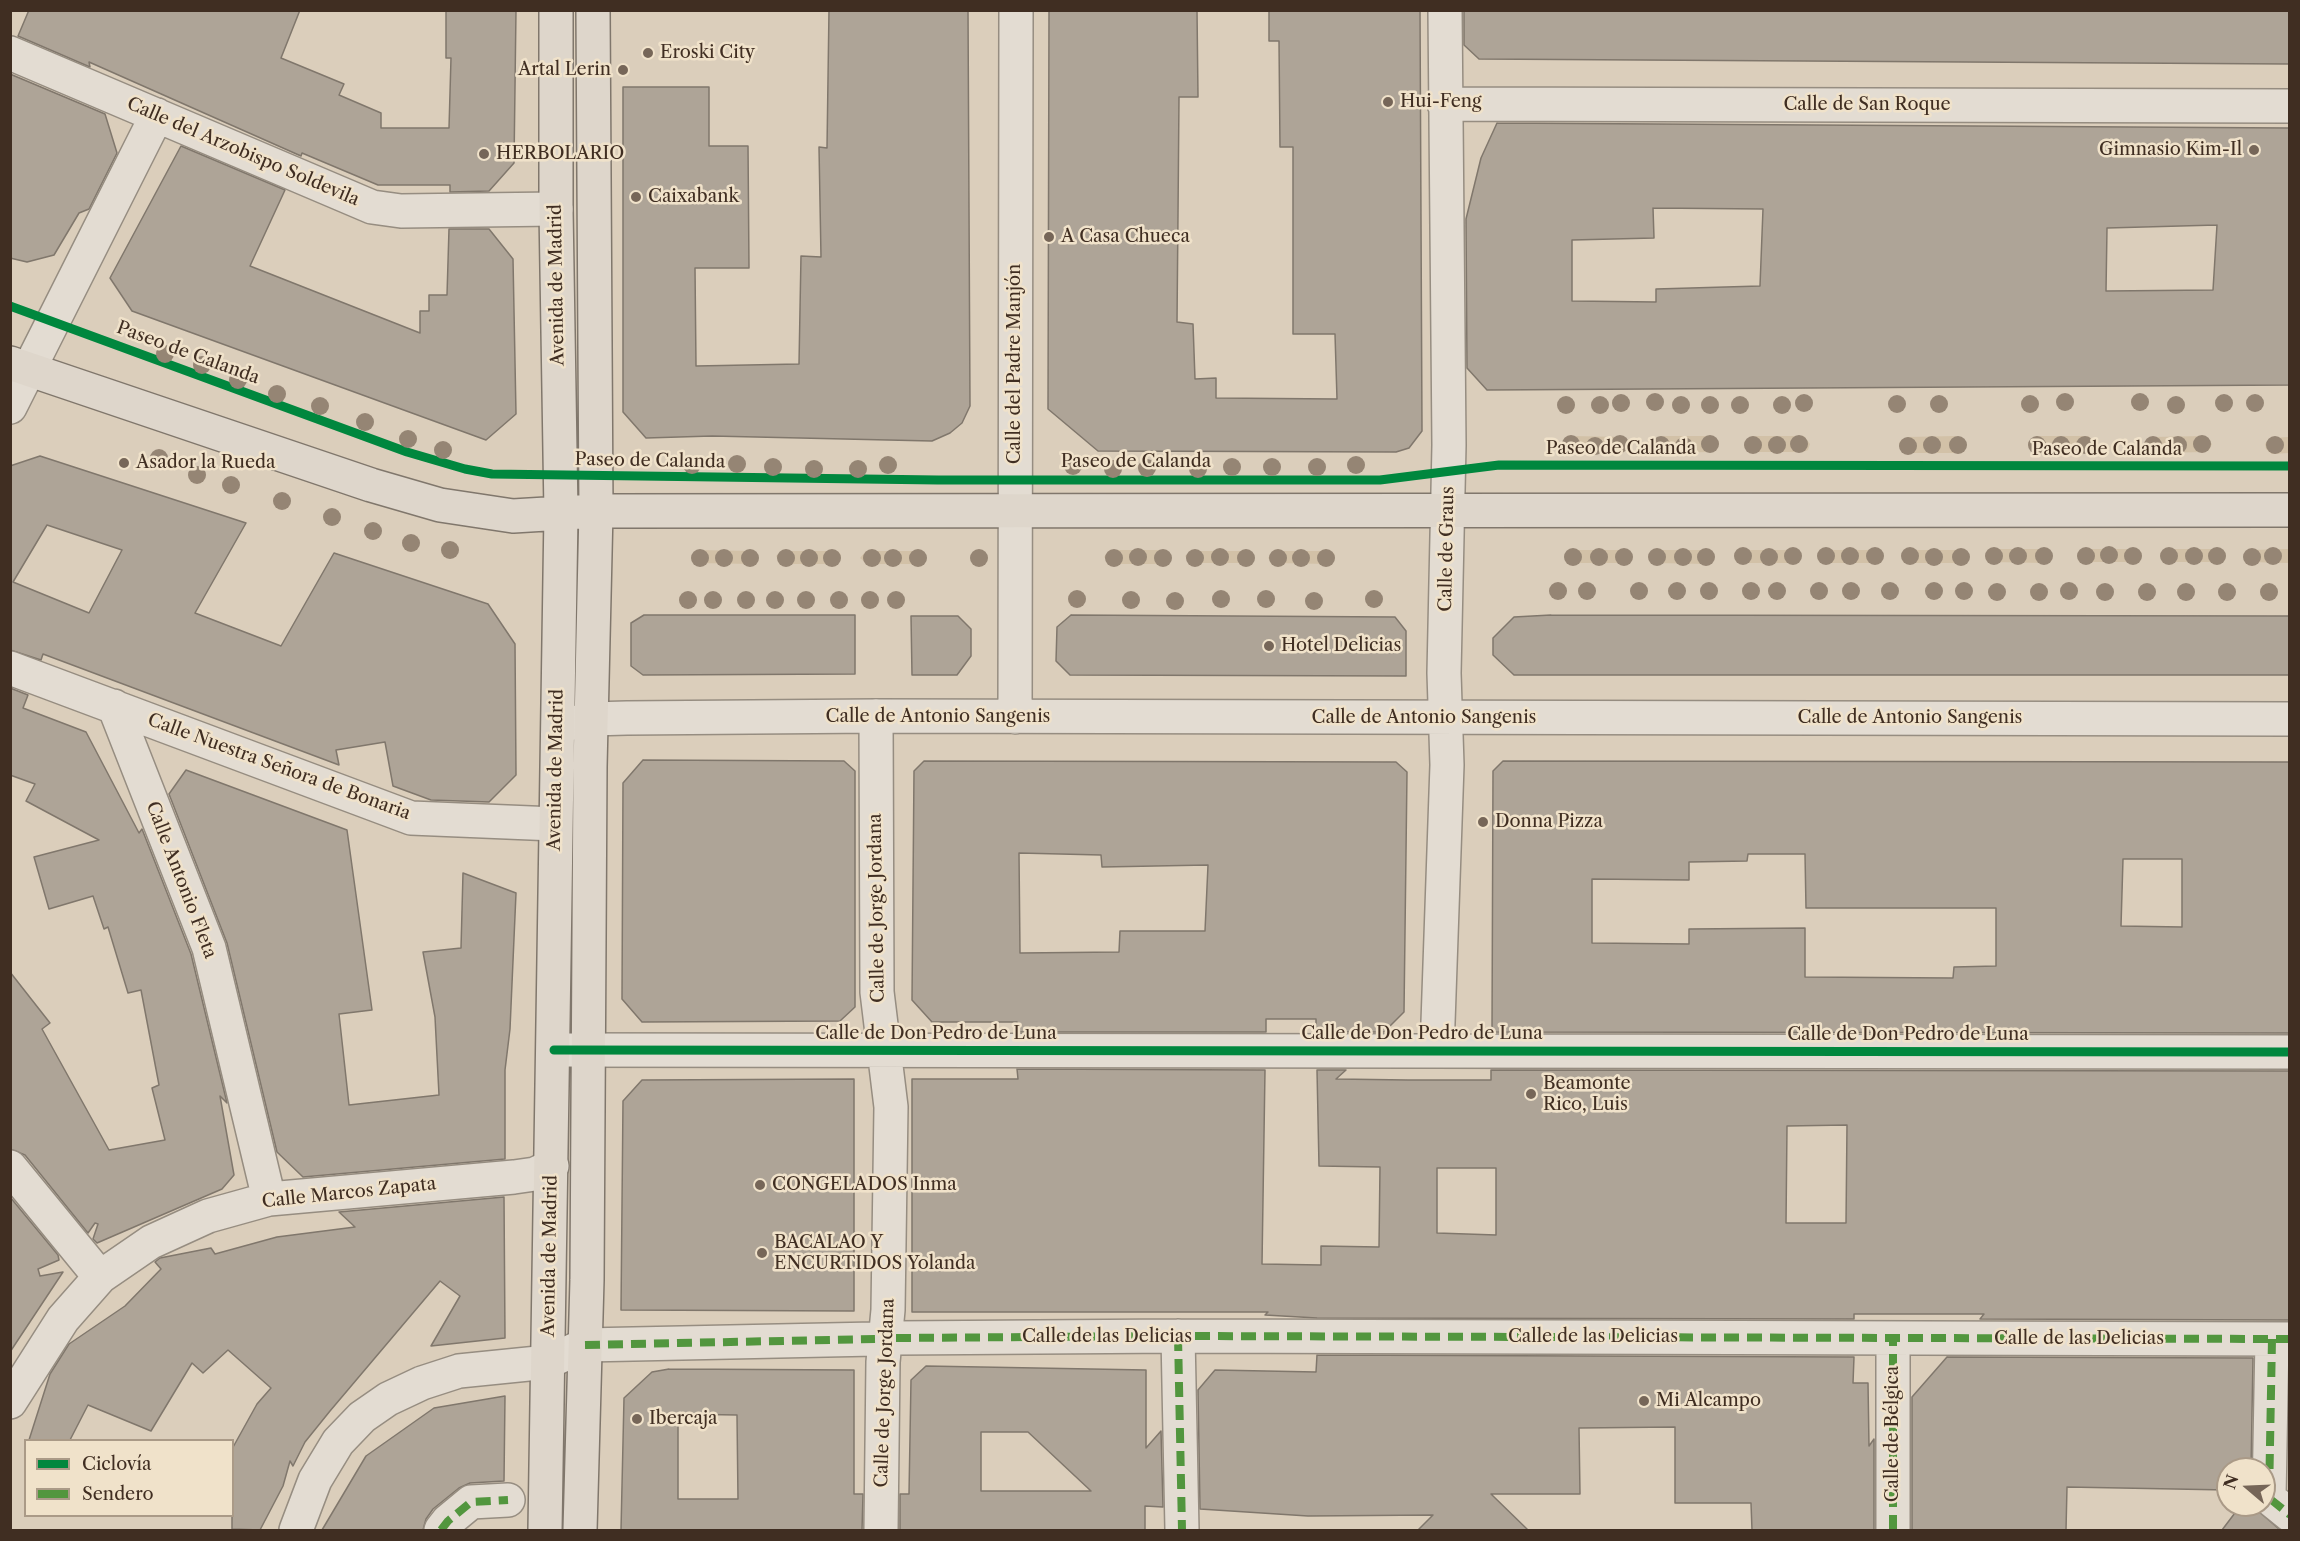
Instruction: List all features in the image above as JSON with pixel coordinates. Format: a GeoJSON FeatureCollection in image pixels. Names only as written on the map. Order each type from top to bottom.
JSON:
{"type":"FeatureCollection","features":[{"type":"Feature","properties":{"kind":"main road","name":"Avenida de Madrid"},"geometry":{"type":"LineString","coordinates":[[545,1530],[561,513],[556,209],[556,10]]}},
{"type":"Feature","properties":{"kind":"main road","name":"Avenida de Madrid"},"geometry":{"type":"LineString","coordinates":[[580,1530],[585,1345],[591,720],[596,511],[593,10]]}},
{"type":"Feature","properties":{"kind":"main road"},"geometry":{"type":"LineString","coordinates":[[20,366],[371,485],[440,505],[513,516],[596,511],[2289,510]]}},
{"type":"Feature","properties":{"kind":"street","name":"Calle del Padre Manjón"},"geometry":{"type":"LineString","coordinates":[[1015,717],[1016,10]]}},
{"type":"Feature","properties":{"kind":"street","name":"Calle de Graus"},"geometry":{"type":"LineString","coordinates":[[1437,1051],[1447,765],[1444,674],[1448,510],[1445,10]]}},
{"type":"Feature","properties":{"kind":"street","name":"Calle del Arzobispo Soldevila"},"geometry":{"type":"LineString","coordinates":[[10,53],[372,207],[401,211],[556,209]]}},
{"type":"Feature","properties":{"kind":"street","name":"Calle de San Roque"},"geometry":{"type":"LineString","coordinates":[[1444,104],[2289,106]]}},
{"type":"Feature","properties":{"kind":"street"},"geometry":{"type":"LineString","coordinates":[[10,406],[20,366],[157,115]]}},
{"type":"Feature","properties":{"kind":"street","name":"Calle Nuestra Señora de Bonaria"},"geometry":{"type":"LineString","coordinates":[[10,668],[411,818],[555,824]]}},
{"type":"Feature","properties":{"kind":"street","name":"Calle Antonio Fleta"},"geometry":{"type":"LineString","coordinates":[[114,706],[209,948],[269,1199]]}},
{"type":"Feature","properties":{"kind":"street","name":"Calle de Antonio Sangenis"},"geometry":{"type":"LineString","coordinates":[[558,726],[591,720],[876,716],[2289,719]]}},
{"type":"Feature","properties":{"kind":"street","name":"Calle de Jorge Jordana"},"geometry":{"type":"LineString","coordinates":[[876,716],[877,992],[882,1051],[891,1107],[889,1302],[883,1362],[881,1530]]}},
{"type":"Feature","properties":{"kind":"street","name":"Calle de Don Pedro de Luna"},"geometry":{"type":"LineString","coordinates":[[554,1050],[2289,1052]]}},
{"type":"Feature","properties":{"kind":"street","name":"Calle Marcos Zapata"},"geometry":{"type":"LineString","coordinates":[[10,1402],[63,1319],[100,1277],[161,1238],[208,1216],[269,1199],[514,1177],[535,1174],[552,1166]]}},
{"type":"Feature","properties":{"kind":"street"},"geometry":{"type":"LineString","coordinates":[[10,1167],[100,1277]]}},
{"type":"Feature","properties":{"kind":"street"},"geometry":{"type":"LineString","coordinates":[[1178,1336],[1182,1530]]}},
{"type":"Feature","properties":{"kind":"street","name":"Calle de las Delicias"},"geometry":{"type":"LineString","coordinates":[[585,1345],[1178,1336],[2281,1339]]}},
{"type":"Feature","properties":{"kind":"street","name":"Calle de Bélgica"},"geometry":{"type":"LineString","coordinates":[[1893,1338],[1893,1530]]}},
{"type":"Feature","properties":{"kind":"street"},"geometry":{"type":"LineString","coordinates":[[2281,1339],[2269,1498],[2289,1515]]}},
{"type":"Feature","properties":{"kind":"street"},"geometry":{"type":"LineString","coordinates":[[296,1530],[315,1480],[338,1442],[363,1417],[388,1399],[422,1383],[459,1371],[548,1362],[585,1345]]}},
{"type":"Feature","properties":{"kind":"street"},"geometry":{"type":"LineString","coordinates":[[441,1530],[448,1521],[471,1503],[508,1500]]}},
{"type":"Feature","properties":{"kind":"shaded area"},"geometry":{"type":"Polygon","coordinates":[[[1571,436],[1624,437],[1629,442],[1629,447],[1622,452],[1570,453],[1564,446],[1566,438],[1571,436]]]}},
{"type":"Feature","properties":{"kind":"shaded area"},"geometry":{"type":"Polygon","coordinates":[[[1660,436],[1712,436],[1719,442],[1718,447],[1709,452],[1660,453],[1655,450],[1653,443],[1660,436]]]}},
{"type":"Feature","properties":{"kind":"shaded area"},"geometry":{"type":"Polygon","coordinates":[[[1752,436],[1804,436],[1810,444],[1808,450],[1803,452],[1752,452],[1744,445],[1746,440],[1752,436]]]}},
{"type":"Feature","properties":{"kind":"shaded area"},"geometry":{"type":"Polygon","coordinates":[[[1956,436],[1965,442],[1964,448],[1958,453],[1906,453],[1899,446],[1900,441],[1907,437],[1956,436]]]}},
{"type":"Feature","properties":{"kind":"shaded area"},"geometry":{"type":"Polygon","coordinates":[[[2036,436],[2088,436],[2092,439],[2093,447],[2087,452],[2032,452],[2028,443],[2036,436]]]}},
{"type":"Feature","properties":{"kind":"shaded area"},"geometry":{"type":"Polygon","coordinates":[[[2205,436],[2212,444],[2205,452],[2155,453],[2148,451],[2146,446],[2147,440],[2153,437],[2205,436]]]}},
{"type":"Feature","properties":{"kind":"shaded area"},"geometry":{"type":"Polygon","coordinates":[[[2289,437],[2289,453],[2272,454],[2266,449],[2265,444],[2270,438],[2289,437]]]}},
{"type":"Feature","properties":{"kind":"shaded area"},"geometry":{"type":"Polygon","coordinates":[[[1992,549],[2046,549],[2051,557],[2045,563],[1991,562],[1986,555],[1992,549]]]}},
{"type":"Feature","properties":{"kind":"shaded area"},"geometry":{"type":"Polygon","coordinates":[[[2083,549],[2136,549],[2141,552],[2142,557],[2137,562],[2082,562],[2077,555],[2083,549]]]}},
{"type":"Feature","properties":{"kind":"shaded area"},"geometry":{"type":"Polygon","coordinates":[[[2167,549],[2221,549],[2225,552],[2226,557],[2221,562],[2165,562],[2161,558],[2161,552],[2167,549]]]}},
{"type":"Feature","properties":{"kind":"shaded area"},"geometry":{"type":"Polygon","coordinates":[[[2289,549],[2289,563],[2249,562],[2245,559],[2245,553],[2250,550],[2289,549]]]}},
{"type":"Feature","properties":{"kind":"shaded area"},"geometry":{"type":"Polygon","coordinates":[[[697,550],[753,551],[757,556],[752,564],[696,563],[692,556],[697,550]]]}},
{"type":"Feature","properties":{"kind":"shaded area"},"geometry":{"type":"Polygon","coordinates":[[[1110,550],[1163,550],[1169,557],[1164,564],[1110,564],[1104,557],[1110,550]]]}},
{"type":"Feature","properties":{"kind":"shaded area"},"geometry":{"type":"Polygon","coordinates":[[[1571,550],[1625,550],[1631,558],[1626,563],[1572,563],[1566,558],[1571,550]]]}},
{"type":"Feature","properties":{"kind":"shaded area"},"geometry":{"type":"Polygon","coordinates":[[[1655,550],[1709,550],[1714,558],[1708,564],[1654,563],[1649,556],[1655,550]]]}},
{"type":"Feature","properties":{"kind":"shaded area"},"geometry":{"type":"Polygon","coordinates":[[[1741,550],[1796,550],[1800,557],[1795,563],[1739,563],[1735,555],[1741,550]]]}},
{"type":"Feature","properties":{"kind":"shaded area"},"geometry":{"type":"Polygon","coordinates":[[[1824,550],[1877,550],[1882,553],[1883,558],[1878,563],[1823,563],[1818,555],[1824,550]]]}},
{"type":"Feature","properties":{"kind":"shaded area"},"geometry":{"type":"Polygon","coordinates":[[[1908,550],[1962,550],[1968,556],[1961,563],[1907,563],[1903,556],[1908,550]]]}},
{"type":"Feature","properties":{"kind":"shaded area"},"geometry":{"type":"Polygon","coordinates":[[[782,551],[836,551],[840,553],[841,559],[834,564],[781,564],[776,556],[782,551]]]}},
{"type":"Feature","properties":{"kind":"shaded area"},"geometry":{"type":"Polygon","coordinates":[[[866,551],[920,551],[924,553],[925,559],[918,564],[867,564],[860,558],[866,551]]]}},
{"type":"Feature","properties":{"kind":"shaded area"},"geometry":{"type":"Polygon","coordinates":[[[1191,551],[1247,551],[1252,553],[1253,559],[1247,563],[1190,563],[1185,556],[1191,551]]]}},
{"type":"Feature","properties":{"kind":"shaded area"},"geometry":{"type":"Polygon","coordinates":[[[1274,551],[1329,551],[1334,553],[1335,558],[1330,564],[1273,563],[1268,558],[1274,551]]]}},
{"type":"Feature","properties":{"kind":"building"},"geometry":{"type":"Polygon","coordinates":[[[29,10],[300,10],[281,58],[344,84],[339,95],[381,113],[381,128],[449,128],[451,58],[446,58],[446,10],[516,10],[514,163],[489,191],[450,192],[450,185],[378,185],[302,153],[301,156],[89,62],[90,67],[18,36],[29,10]]]}},
{"type":"Feature","properties":{"kind":"building"},"geometry":{"type":"Polygon","coordinates":[[[829,10],[968,10],[970,406],[962,423],[950,433],[932,441],[712,436],[646,438],[623,412],[623,87],[709,87],[709,146],[748,146],[749,268],[695,268],[696,366],[799,364],[801,256],[821,257],[819,147],[827,148],[829,10]]]}},
{"type":"Feature","properties":{"kind":"building"},"geometry":{"type":"Polygon","coordinates":[[[1049,10],[1197,10],[1198,97],[1179,97],[1177,322],[1193,324],[1195,379],[1216,378],[1216,398],[1337,399],[1335,334],[1293,334],[1293,147],[1280,147],[1279,41],[1269,41],[1269,10],[1420,10],[1422,431],[1409,448],[1396,452],[1098,451],[1048,409],[1049,10]]]}},
{"type":"Feature","properties":{"kind":"building"},"geometry":{"type":"Polygon","coordinates":[[[1464,10],[2289,10],[2289,64],[1479,59],[1464,45],[1464,10]]]}},
{"type":"Feature","properties":{"kind":"building"},"geometry":{"type":"Polygon","coordinates":[[[10,74],[105,114],[117,153],[89,209],[79,213],[54,255],[27,262],[10,258],[10,74]]]}},
{"type":"Feature","properties":{"kind":"building"},"geometry":{"type":"Polygon","coordinates":[[[1497,123],[2289,128],[2289,385],[1487,390],[1467,368],[1466,219],[1481,158],[1497,123]],[[1653,208],[1654,238],[1572,240],[1572,301],[1656,302],[1656,289],[1760,286],[1763,209],[1653,208]],[[2217,225],[2107,228],[2106,291],[2213,290],[2217,225]]]}},
{"type":"Feature","properties":{"kind":"building"},"geometry":{"type":"Polygon","coordinates":[[[181,146],[285,190],[250,266],[420,333],[420,311],[429,311],[429,295],[447,295],[449,229],[489,229],[513,259],[516,414],[486,440],[132,311],[110,278],[181,146]]]}},
{"type":"Feature","properties":{"kind":"building"},"geometry":{"type":"Polygon","coordinates":[[[40,456],[246,523],[195,613],[281,646],[334,553],[488,604],[515,644],[516,775],[489,802],[431,800],[393,786],[385,742],[336,750],[339,765],[43,654],[41,660],[10,650],[10,466],[40,456]],[[47,525],[13,582],[89,613],[122,550],[47,525]]]}},
{"type":"Feature","properties":{"kind":"building"},"geometry":{"type":"Polygon","coordinates":[[[644,615],[855,615],[855,674],[643,675],[631,666],[631,623],[644,615]]]}},
{"type":"Feature","properties":{"kind":"building"},"geometry":{"type":"Polygon","coordinates":[[[1071,615],[1395,617],[1406,631],[1406,676],[1070,675],[1056,661],[1057,627],[1071,615]]]}},
{"type":"Feature","properties":{"kind":"building"},"geometry":{"type":"Polygon","coordinates":[[[1551,615],[2289,616],[2289,675],[1514,675],[1493,655],[1493,638],[1514,617],[1551,615]]]}},
{"type":"Feature","properties":{"kind":"building"},"geometry":{"type":"Polygon","coordinates":[[[911,616],[958,616],[971,629],[971,656],[957,675],[912,675],[911,616]]]}},
{"type":"Feature","properties":{"kind":"building"},"geometry":{"type":"Polygon","coordinates":[[[10,688],[28,695],[23,708],[86,732],[139,833],[142,829],[191,954],[227,1103],[220,1096],[234,1175],[222,1189],[97,1243],[93,1239],[98,1224],[95,1223],[88,1233],[25,1155],[10,1149],[10,972],[50,1023],[42,1029],[109,1150],[165,1140],[152,1088],[159,1085],[141,990],[128,993],[108,927],[104,929],[93,896],[49,909],[34,857],[99,840],[26,801],[35,784],[10,775],[10,688]]]}},
{"type":"Feature","properties":{"kind":"building"},"geometry":{"type":"Polygon","coordinates":[[[643,760],[844,761],[855,771],[855,1007],[840,1021],[642,1022],[622,999],[623,783],[643,760]]]}},
{"type":"Feature","properties":{"kind":"building"},"geometry":{"type":"Polygon","coordinates":[[[924,761],[1396,762],[1407,772],[1404,1012],[1384,1032],[1316,1032],[1316,1019],[1266,1019],[1266,1032],[1017,1032],[1017,1022],[932,1022],[912,1000],[914,771],[924,761]],[[1019,853],[1020,953],[1119,952],[1120,931],[1205,931],[1208,865],[1102,867],[1101,855],[1019,853]]]}},
{"type":"Feature","properties":{"kind":"building"},"geometry":{"type":"Polygon","coordinates":[[[1503,761],[2289,762],[2289,1033],[1492,1032],[1493,771],[1503,761]],[[1748,854],[1747,861],[1689,862],[1689,880],[1592,879],[1592,943],[1689,944],[1689,929],[1805,928],[1805,977],[1953,978],[1954,967],[1996,966],[1996,908],[1806,908],[1805,854],[1748,854]],[[2123,859],[2121,926],[2182,927],[2182,859],[2123,859]]]}},
{"type":"Feature","properties":{"kind":"building"},"geometry":{"type":"Polygon","coordinates":[[[186,770],[347,830],[372,1010],[339,1014],[349,1105],[439,1095],[435,1017],[423,952],[461,948],[463,873],[516,893],[510,1029],[505,1070],[505,1159],[303,1177],[277,1152],[227,943],[169,794],[186,770]]]}},
{"type":"Feature","properties":{"kind":"building"},"geometry":{"type":"Polygon","coordinates":[[[1017,1069],[1265,1070],[1262,1264],[1321,1265],[1321,1246],[1379,1247],[1380,1167],[1319,1166],[1317,1070],[1346,1070],[1336,1079],[1408,1080],[1491,1080],[1491,1070],[2289,1071],[2289,1320],[1980,1319],[1984,1314],[1854,1314],[1854,1319],[1317,1318],[1265,1315],[1268,1312],[912,1312],[912,1079],[1018,1079],[1017,1069]],[[1847,1125],[1787,1126],[1786,1223],[1846,1223],[1847,1125]],[[1437,1168],[1437,1233],[1496,1235],[1496,1168],[1437,1168]]]}},
{"type":"Feature","properties":{"kind":"building"},"geometry":{"type":"Polygon","coordinates":[[[854,1079],[854,1311],[621,1310],[623,1101],[642,1080],[854,1079]]]}},
{"type":"Feature","properties":{"kind":"building"},"geometry":{"type":"Polygon","coordinates":[[[10,1197],[58,1255],[59,1260],[38,1269],[40,1276],[63,1272],[10,1352],[10,1197]]]}},
{"type":"Feature","properties":{"kind":"building"},"geometry":{"type":"Polygon","coordinates":[[[504,1197],[505,1338],[431,1346],[460,1296],[440,1281],[305,1442],[293,1466],[290,1461],[283,1486],[260,1530],[232,1529],[234,1445],[257,1404],[271,1388],[228,1350],[203,1373],[192,1363],[151,1431],[88,1405],[71,1439],[29,1439],[50,1374],[69,1344],[125,1306],[161,1269],[155,1262],[160,1258],[211,1248],[215,1254],[277,1237],[355,1227],[339,1212],[504,1197]]]}},
{"type":"Feature","properties":{"kind":"building"},"geometry":{"type":"Polygon","coordinates":[[[1317,1355],[1854,1357],[1853,1383],[1868,1383],[1869,1446],[1874,1439],[1874,1530],[1752,1530],[1751,1503],[1675,1503],[1675,1427],[1579,1428],[1580,1494],[1491,1494],[1528,1530],[1418,1530],[1433,1515],[1308,1516],[1200,1509],[1198,1390],[1215,1370],[1316,1372],[1317,1355]]]}},
{"type":"Feature","properties":{"kind":"building"},"geometry":{"type":"Polygon","coordinates":[[[1947,1357],[2253,1358],[2251,1457],[2216,1457],[2216,1490],[2067,1487],[2066,1530],[1912,1530],[1912,1397],[1947,1357]]]}},
{"type":"Feature","properties":{"kind":"building"},"geometry":{"type":"Polygon","coordinates":[[[926,1366],[1146,1370],[1146,1448],[1161,1431],[1163,1507],[1145,1506],[1145,1530],[900,1530],[900,1494],[909,1494],[911,1380],[926,1366]],[[981,1432],[981,1491],[1091,1491],[1028,1432],[981,1432]]]}},
{"type":"Feature","properties":{"kind":"building"},"geometry":{"type":"Polygon","coordinates":[[[669,1369],[854,1370],[854,1494],[863,1494],[862,1530],[621,1530],[624,1398],[652,1372],[669,1369]],[[678,1414],[678,1499],[738,1499],[737,1415],[678,1414]]]}},
{"type":"Feature","properties":{"kind":"building"},"geometry":{"type":"Polygon","coordinates":[[[505,1396],[504,1481],[470,1483],[459,1488],[433,1509],[426,1519],[423,1530],[322,1530],[366,1456],[434,1408],[505,1396]]]}},
{"type":"Feature","properties":{"kind":"building"},"geometry":{"type":"Polygon","coordinates":[[[2232,1517],[2265,1517],[2280,1530],[2222,1530],[2232,1517]]]}},
{"type":"Feature","properties":{"kind":"marked path"},"geometry":{"type":"LineString","coordinates":[[1178,1336],[1182,1530]]}},
{"type":"Feature","properties":{"kind":"marked path"},"geometry":{"type":"LineString","coordinates":[[896,1338],[1178,1336],[2290,1339]]}},
{"type":"Feature","properties":{"kind":"marked path"},"geometry":{"type":"LineString","coordinates":[[1893,1338],[1893,1530]]}},
{"type":"Feature","properties":{"kind":"marked path"},"geometry":{"type":"LineString","coordinates":[[585,1345],[875,1339]]}},
{"type":"Feature","properties":{"kind":"marked path"},"geometry":{"type":"LineString","coordinates":[[2272,1339],[2269,1498],[2290,1515]]}},
{"type":"Feature","properties":{"kind":"marked path"},"geometry":{"type":"LineString","coordinates":[[441,1530],[448,1521],[471,1502],[508,1500]]}},
{"type":"Feature","properties":{"kind":"cycle path","name":"Paseo de Calanda"},"geometry":{"type":"LineString","coordinates":[[10,306],[407,452],[465,469],[492,474],[938,480],[1380,480],[1499,465],[2290,466]]}},
{"type":"Feature","properties":{"kind":"cycle path"},"geometry":{"type":"LineString","coordinates":[[554,1050],[2290,1052]]}},
{"type":"Feature","properties":{"kind":"place","name":"Eroski City"},"geometry":{"type":"Point","coordinates":[648,53]}},
{"type":"Feature","properties":{"kind":"place","name":"Artal Lerin"},"geometry":{"type":"Point","coordinates":[623,70]}},
{"type":"Feature","properties":{"kind":"place","name":"Hui-Feng"},"geometry":{"type":"Point","coordinates":[1388,102]}},
{"type":"Feature","properties":{"kind":"place","name":"Gimnasio Kim-Il"},"geometry":{"type":"Point","coordinates":[2254,150]}},
{"type":"Feature","properties":{"kind":"place","name":"HERBOLARIO"},"geometry":{"type":"Point","coordinates":[484,154]}},
{"type":"Feature","properties":{"kind":"place","name":"Caixabank"},"geometry":{"type":"Point","coordinates":[636,197]}},
{"type":"Feature","properties":{"kind":"place","name":"A Casa Chueca"},"geometry":{"type":"Point","coordinates":[1049,237]}},
{"type":"Feature","properties":{"kind":"place","name":"Asador la Rueda"},"geometry":{"type":"Point","coordinates":[124,463]}},
{"type":"Feature","properties":{"kind":"place","name":"Hotel Delicias"},"geometry":{"type":"Point","coordinates":[1269,646]}},
{"type":"Feature","properties":{"kind":"place","name":"Donna Pizza"},"geometry":{"type":"Point","coordinates":[1483,822]}},
{"type":"Feature","properties":{"kind":"place","name":"Beamonte Rico, Luis"},"geometry":{"type":"Point","coordinates":[1531,1094]}},
{"type":"Feature","properties":{"kind":"place","name":"CONGELADOS Inma"},"geometry":{"type":"Point","coordinates":[760,1185]}},
{"type":"Feature","properties":{"kind":"place","name":"BACALAO Y ENCURTIDOS Yolanda"},"geometry":{"type":"Point","coordinates":[762,1253]}},
{"type":"Feature","properties":{"kind":"place","name":"Mi Alcampo"},"geometry":{"type":"Point","coordinates":[1644,1401]}},
{"type":"Feature","properties":{"kind":"place","name":"Ibercaja"},"geometry":{"type":"Point","coordinates":[637,1419]}}]}
